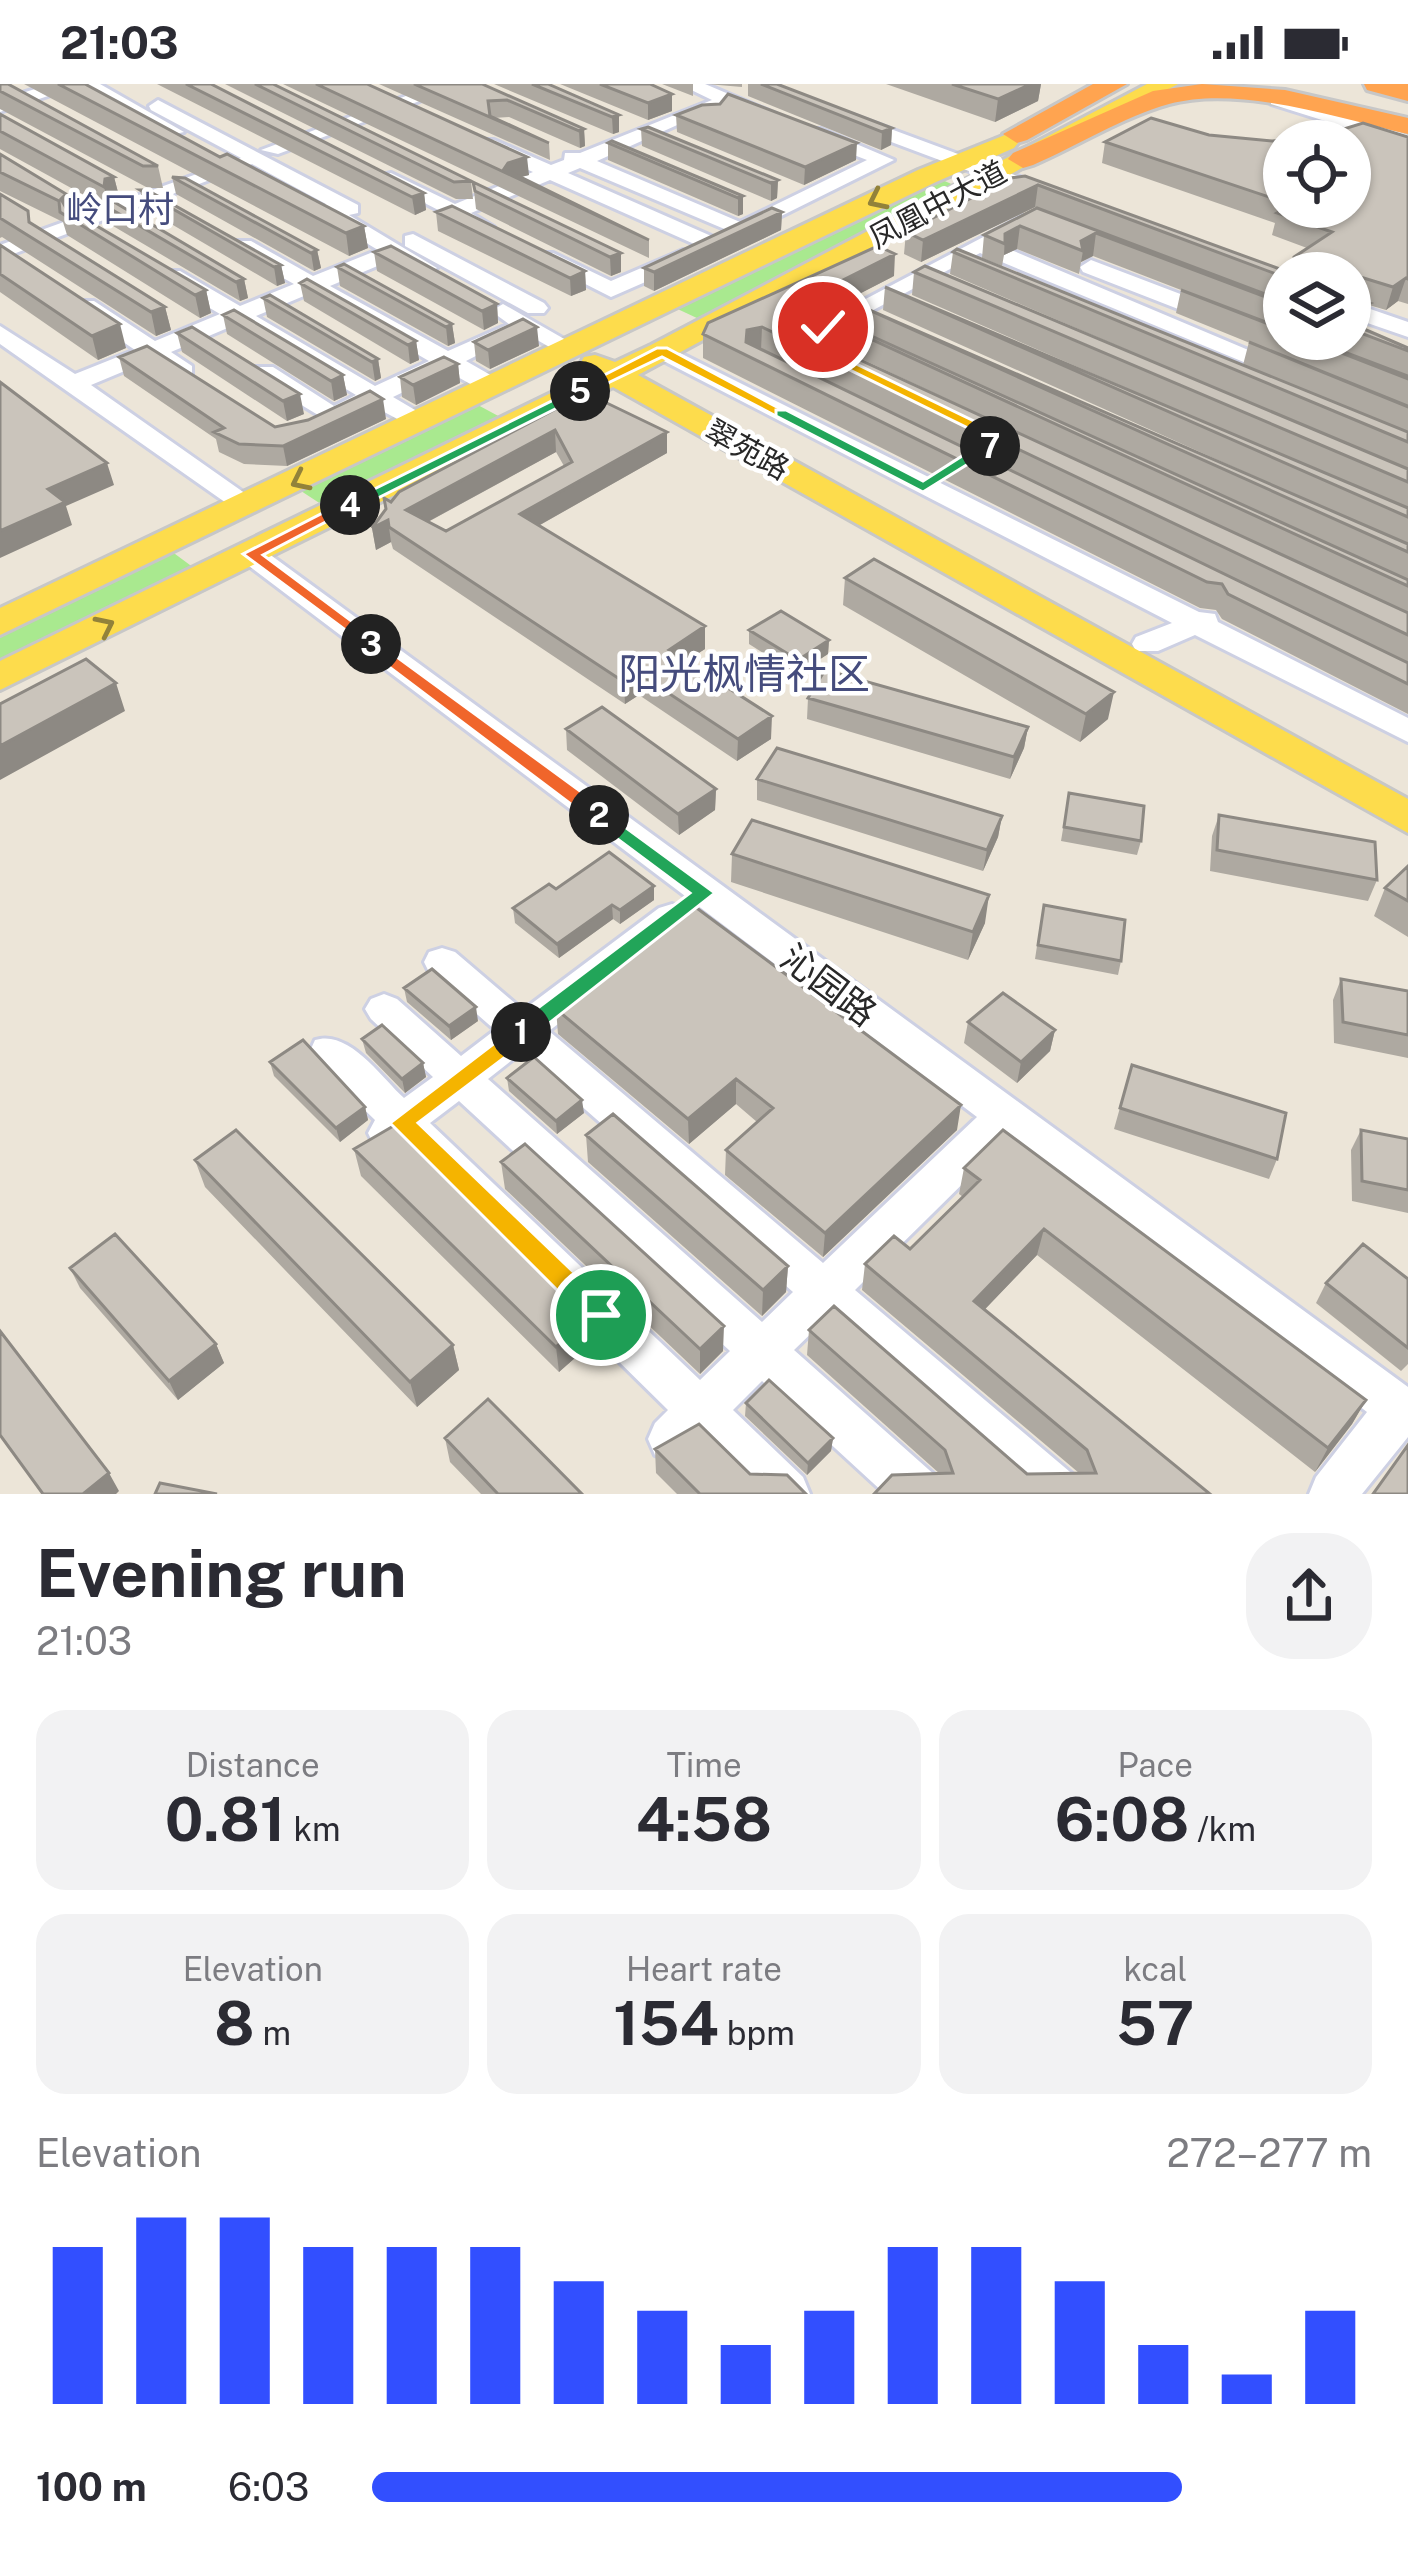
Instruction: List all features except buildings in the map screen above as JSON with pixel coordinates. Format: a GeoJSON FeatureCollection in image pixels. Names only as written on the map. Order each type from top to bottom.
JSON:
{"type":"FeatureCollection","features":[{"type":"Feature","properties":{"kind":"highway"},"geometry":{"type":"LineString","coordinates":[[1004,161],[1040,119],[1114,84]]}},
{"type":"Feature","properties":{"kind":"highway"},"geometry":{"type":"LineString","coordinates":[[1341,84],[1408,104]]}},
{"type":"Feature","properties":{"kind":"highway"},"geometry":{"type":"LineString","coordinates":[[1379,84],[1408,93]]}},
{"type":"Feature","properties":{"kind":"highway"},"geometry":{"type":"LineString","coordinates":[[1004,161],[1163,97],[1247,92],[1408,133]]}},
{"type":"Feature","properties":{"kind":"main road","name":"凤凰中大道"},"geometry":{"type":"LineString","coordinates":[[0,677],[769,296],[1138,84]]}},
{"type":"Feature","properties":{"kind":"main road","name":"凤凰中大道"},"geometry":{"type":"LineString","coordinates":[[0,623],[961,162],[1004,161],[1166,84]]}},
{"type":"Feature","properties":{"kind":"main road"},"geometry":{"type":"LineString","coordinates":[[727,272],[723,290],[769,296]]}},
{"type":"Feature","properties":{"kind":"main road","name":"翠苑路"},"geometry":{"type":"LineString","coordinates":[[579,343],[637,363],[1408,787]]}},
{"type":"Feature","properties":{"kind":"main road","name":"翠苑路"},"geometry":{"type":"LineString","coordinates":[[637,363],[1408,818]]}},
{"type":"Feature","properties":{"kind":"main road"},"geometry":{"type":"LineString","coordinates":[[484,390],[523,420]]}},
{"type":"Feature","properties":{"kind":"street"},"geometry":{"type":"LineString","coordinates":[[0,84],[44,109]]}},
{"type":"Feature","properties":{"kind":"street"},"geometry":{"type":"LineString","coordinates":[[0,106],[70,84]]}},
{"type":"Feature","properties":{"kind":"street","name":"翠苑路"},"geometry":{"type":"LineString","coordinates":[[86,84],[222,159],[248,160]]}},
{"type":"Feature","properties":{"kind":"street","name":"翠苑路"},"geometry":{"type":"LineString","coordinates":[[118,84],[579,343]]}},
{"type":"Feature","properties":{"kind":"street"},"geometry":{"type":"LineString","coordinates":[[370,92],[428,94],[456,84]]}},
{"type":"Feature","properties":{"kind":"street"},"geometry":{"type":"LineString","coordinates":[[466,84],[487,93]]}},
{"type":"Feature","properties":{"kind":"street"},"geometry":{"type":"LineString","coordinates":[[688,84],[884,160],[834,187],[798,178]]}},
{"type":"Feature","properties":{"kind":"street"},"geometry":{"type":"LineString","coordinates":[[73,384],[153,350],[209,338],[238,316],[349,270],[454,212],[516,195],[550,172],[622,151],[761,87]]}},
{"type":"Feature","properties":{"kind":"street"},"geometry":{"type":"LineString","coordinates":[[1247,92],[1408,133]]}},
{"type":"Feature","properties":{"kind":"street"},"geometry":{"type":"LineString","coordinates":[[7,253],[368,115],[402,94]]}},
{"type":"Feature","properties":{"kind":"street"},"geometry":{"type":"LineString","coordinates":[[402,94],[462,121],[550,172],[710,244]]}},
{"type":"Feature","properties":{"kind":"street"},"geometry":{"type":"LineString","coordinates":[[428,94],[462,121],[536,141],[740,230]]}},
{"type":"Feature","properties":{"kind":"street"},"geometry":{"type":"LineString","coordinates":[[669,98],[677,127]]}},
{"type":"Feature","properties":{"kind":"street"},"geometry":{"type":"LineString","coordinates":[[338,101],[407,133]]}},
{"type":"Feature","properties":{"kind":"street"},"geometry":{"type":"LineString","coordinates":[[640,108],[677,127]]}},
{"type":"Feature","properties":{"kind":"street"},"geometry":{"type":"LineString","coordinates":[[313,110],[381,143]]}},
{"type":"Feature","properties":{"kind":"street"},"geometry":{"type":"LineString","coordinates":[[828,112],[961,162]]}},
{"type":"Feature","properties":{"kind":"street"},"geometry":{"type":"LineString","coordinates":[[614,118],[762,134]]}},
{"type":"Feature","properties":{"kind":"street"},"geometry":{"type":"LineString","coordinates":[[0,119],[21,130]]}},
{"type":"Feature","properties":{"kind":"street"},"geometry":{"type":"LineString","coordinates":[[285,127],[610,290],[640,267],[710,244],[774,215],[798,178]]}},
{"type":"Feature","properties":{"kind":"street"},"geometry":{"type":"LineString","coordinates":[[591,138],[622,151]]}},
{"type":"Feature","properties":{"kind":"street"},"geometry":{"type":"LineString","coordinates":[[1004,161],[1041,192]]}},
{"type":"Feature","properties":{"kind":"street"},"geometry":{"type":"LineString","coordinates":[[486,169],[516,195]]}},
{"type":"Feature","properties":{"kind":"street"},"geometry":{"type":"LineString","coordinates":[[798,178],[862,174]]}},
{"type":"Feature","properties":{"kind":"street"},"geometry":{"type":"LineString","coordinates":[[798,178],[834,187]]}},
{"type":"Feature","properties":{"kind":"street"},"geometry":{"type":"LineString","coordinates":[[458,180],[516,195]]}},
{"type":"Feature","properties":{"kind":"street"},"geometry":{"type":"LineString","coordinates":[[838,360],[788,346],[883,296],[911,271],[953,259],[1033,217],[1054,226]]}},
{"type":"Feature","properties":{"kind":"street"},"geometry":{"type":"LineString","coordinates":[[214,230],[446,362],[484,390]]}},
{"type":"Feature","properties":{"kind":"street"},"geometry":{"type":"LineString","coordinates":[[1004,232],[1263,334]]}},
{"type":"Feature","properties":{"kind":"street","name":"翠苑路"},"geometry":{"type":"LineString","coordinates":[[398,242],[525,324],[579,343]]}},
{"type":"Feature","properties":{"kind":"street"},"geometry":{"type":"LineString","coordinates":[[979,245],[1303,377]]}},
{"type":"Feature","properties":{"kind":"street"},"geometry":{"type":"LineString","coordinates":[[141,257],[418,422]]}},
{"type":"Feature","properties":{"kind":"street"},"geometry":{"type":"LineString","coordinates":[[953,259],[1280,395]]}},
{"type":"Feature","properties":{"kind":"street"},"geometry":{"type":"LineString","coordinates":[[911,271],[962,292]]}},
{"type":"Feature","properties":{"kind":"street"},"geometry":{"type":"LineString","coordinates":[[60,288],[212,390]]}},
{"type":"Feature","properties":{"kind":"street"},"geometry":{"type":"LineString","coordinates":[[1153,342],[1228,293]]}},
{"type":"Feature","properties":{"kind":"street"},"geometry":{"type":"LineString","coordinates":[[883,296],[924,314]]}},
{"type":"Feature","properties":{"kind":"street"},"geometry":{"type":"LineString","coordinates":[[854,311],[894,330]]}},
{"type":"Feature","properties":{"kind":"street"},"geometry":{"type":"LineString","coordinates":[[1371,317],[1408,330]]}},
{"type":"Feature","properties":{"kind":"street"},"geometry":{"type":"LineString","coordinates":[[301,431],[373,397],[399,374],[446,362],[474,339],[525,324]]}},
{"type":"Feature","properties":{"kind":"street"},"geometry":{"type":"LineString","coordinates":[[823,327],[864,346]]}},
{"type":"Feature","properties":{"kind":"street"},"geometry":{"type":"LineString","coordinates":[[0,333],[248,506]]}},
{"type":"Feature","properties":{"kind":"street"},"geometry":{"type":"LineString","coordinates":[[209,338],[333,416]]}},
{"type":"Feature","properties":{"kind":"street"},"geometry":{"type":"LineString","coordinates":[[637,363],[933,481],[1196,627],[1408,731]]}},
{"type":"Feature","properties":{"kind":"street","name":"沁园路"},"geometry":{"type":"LineString","coordinates":[[251,554],[1403,1411]]}},
{"type":"Feature","properties":{"kind":"street"},"geometry":{"type":"LineString","coordinates":[[1147,644],[1196,627],[1222,607]]}},
{"type":"Feature","properties":{"kind":"street"},"geometry":{"type":"LineString","coordinates":[[358,1156],[705,893]]}},
{"type":"Feature","properties":{"kind":"street"},"geometry":{"type":"LineString","coordinates":[[442,962],[1059,1494]]}},
{"type":"Feature","properties":{"kind":"street"},"geometry":{"type":"LineString","coordinates":[[385,1009],[920,1494]]}},
{"type":"Feature","properties":{"kind":"street"},"geometry":{"type":"LineString","coordinates":[[328,1052],[402,1123],[685,1425],[785,1494]]}},
{"type":"Feature","properties":{"kind":"street"},"geometry":{"type":"LineString","coordinates":[[685,1425],[1005,1116]]}},
{"type":"Feature","properties":{"kind":"street"},"geometry":{"type":"LineString","coordinates":[[1333,1494],[1403,1411]]}},
{"type":"Feature","properties":{"kind":"green space"},"geometry":{"type":"Polygon","coordinates":[[[933,176],[963,189],[699,319],[669,305],[933,176]]]}},
{"type":"Feature","properties":{"kind":"green space"},"geometry":{"type":"Polygon","coordinates":[[[476,404],[502,418],[327,508],[301,491],[476,404]]]}},
{"type":"Feature","properties":{"kind":"green space"},"geometry":{"type":"Polygon","coordinates":[[[167,548],[194,568],[0,663],[0,628],[167,548]]]}},
{"type":"Feature","properties":{"kind":"district","name":"岭口村"},"geometry":{"type":"Point","coordinates":[120,209]}},
{"type":"Feature","properties":{"kind":"district","name":"阳光枫情社区"},"geometry":{"type":"Point","coordinates":[744,674]}},
{"type":"Feature","properties":{"kind":"route"},"geometry":{"type":"LineString","coordinates":[[601,1315],[402,1123],[705,893],[251,554],[662,351],[923,488],[1001,438],[798,341],[823,327]]}}]}
